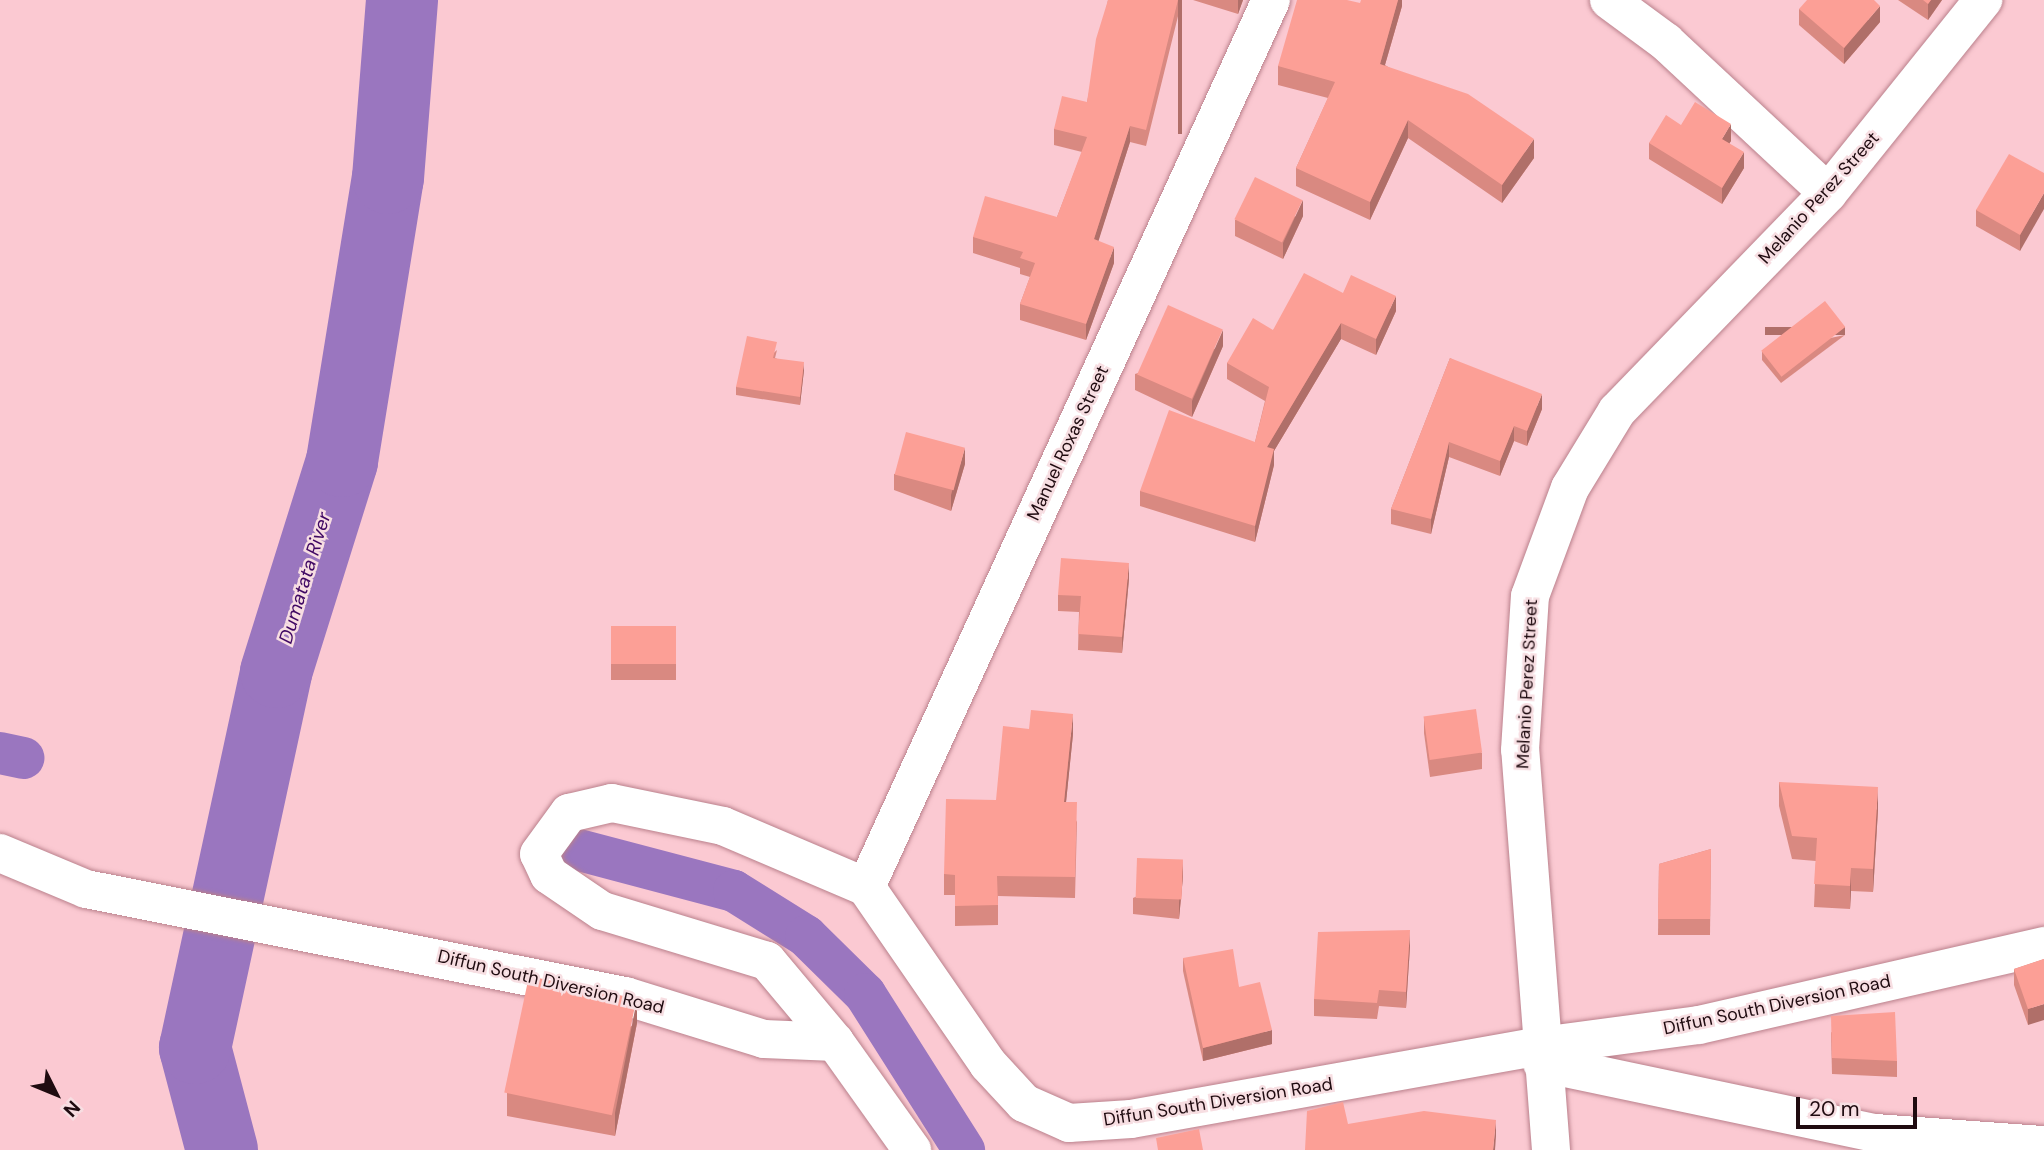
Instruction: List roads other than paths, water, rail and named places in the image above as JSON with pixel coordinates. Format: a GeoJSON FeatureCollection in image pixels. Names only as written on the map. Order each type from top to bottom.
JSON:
{"type":"FeatureCollection","features":[{"type":"Feature","properties":{"kind":"street","name":"Manuel Roxas Street"},"geometry":{"type":"LineString","coordinates":[[866,887],[1270,0]]}},
{"type":"Feature","properties":{"kind":"street"},"geometry":{"type":"LineString","coordinates":[[1609,0],[1667,42],[1828,193]]}},
{"type":"Feature","properties":{"kind":"street","name":"Melanio Perez Street"},"geometry":{"type":"LineString","coordinates":[[1550,1150],[1520,750],[1530,596],[1570,488],[1617,411],[1828,193],[1983,0]]}},
{"type":"Feature","properties":{"kind":"street"},"geometry":{"type":"LineString","coordinates":[[866,887],[723,825],[612,803],[569,813],[539,854],[549,875],[602,911],[767,961],[835,1042],[912,1150]]}},
{"type":"Feature","properties":{"kind":"street","name":"Diffun South Diversion Road"},"geometry":{"type":"LineString","coordinates":[[0,853],[86,889],[625,996],[764,1039],[835,1042]]}},
{"type":"Feature","properties":{"kind":"street","name":"Diffun South Diversion Road"},"geometry":{"type":"LineString","coordinates":[[866,887],[988,1064],[1024,1103],[1069,1123],[1131,1119],[1542,1054],[1699,1025],[2044,946]]}},
{"type":"Feature","properties":{"kind":"street"},"geometry":{"type":"LineString","coordinates":[[1542,1054],[1875,1133],[2044,1145]]}},
{"type":"Feature","properties":{"kind":"waterway","name":"Dumatata River"},"geometry":{"type":"LineString","coordinates":[[222,1150],[195,1048],[276,672],[342,461],[388,178],[402,0]]}},
{"type":"Feature","properties":{"kind":"waterway"},"geometry":{"type":"LineString","coordinates":[[0,753],[23,758]]}},
{"type":"Feature","properties":{"kind":"waterway"},"geometry":{"type":"LineString","coordinates":[[579,850],[734,891],[806,936],[865,994],[964,1150]]}}]}
